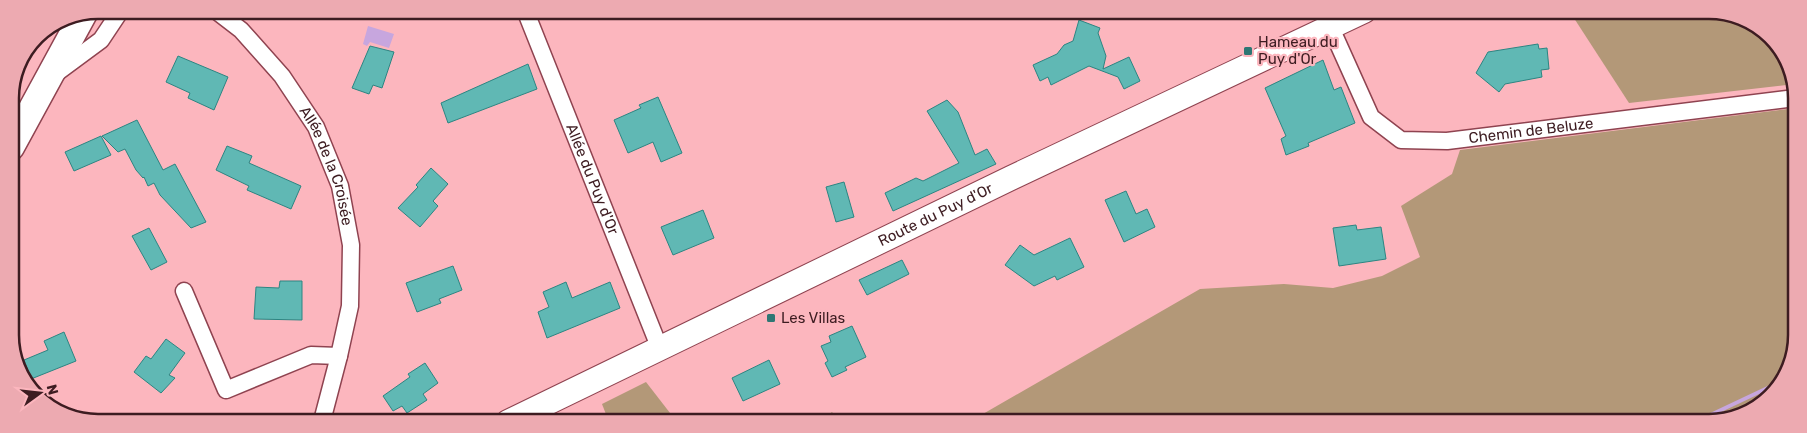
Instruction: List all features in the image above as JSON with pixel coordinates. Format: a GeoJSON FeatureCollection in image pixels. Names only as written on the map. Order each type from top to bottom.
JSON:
{"type":"FeatureCollection","features":[{"type":"Feature","properties":{"kind":"main road","name":"Route du Puy d'Or"},"geometry":{"type":"LineString","coordinates":[[525,414],[1011,178],[1348,19]]}},
{"type":"Feature","properties":{"kind":"main road"},"geometry":{"type":"LineString","coordinates":[[19,131],[80,21]]}},
{"type":"Feature","properties":{"kind":"street"},"geometry":{"type":"LineString","coordinates":[[47,80],[101,40],[116,19]]}},
{"type":"Feature","properties":{"kind":"street","name":"Allée de la Croisée"},"geometry":{"type":"LineString","coordinates":[[227,19],[241,30],[282,76],[316,127],[340,186],[352,246],[350,306],[324,414]]}},
{"type":"Feature","properties":{"kind":"street","name":"Allée du Puy d'Or"},"geometry":{"type":"LineString","coordinates":[[529,19],[660,349]]}},
{"type":"Feature","properties":{"kind":"street","name":"Chemin de Beluze"},"geometry":{"type":"LineString","coordinates":[[1331,28],[1371,117],[1401,140],[1448,141],[1788,99]]}},
{"type":"Feature","properties":{"kind":"street"},"geometry":{"type":"LineString","coordinates":[[184,291],[226,390],[311,355],[339,356]]}},
{"type":"Feature","properties":{"kind":"shaded area"},"geometry":{"type":"Polygon","coordinates":[[[1575,19],[1725,20],[1749,29],[1765,42],[1780,63],[1787,82],[1787,85],[1629,103],[1575,19]]]}},
{"type":"Feature","properties":{"kind":"shaded area"},"geometry":{"type":"Polygon","coordinates":[[[368,26],[394,34],[389,48],[370,42],[367,46],[363,44],[368,26]]]}},
{"type":"Feature","properties":{"kind":"shaded area"},"geometry":{"type":"Polygon","coordinates":[[[1788,109],[1788,335],[1787,351],[1778,375],[1761,395],[1749,404],[1725,413],[1714,414],[983,414],[1200,289],[1284,284],[1333,288],[1382,276],[1420,257],[1401,206],[1452,174],[1460,150],[1788,109]]]}},
{"type":"Feature","properties":{"kind":"shaded area"},"geometry":{"type":"Polygon","coordinates":[[[646,382],[671,414],[606,414],[602,404],[646,382]]]}},
{"type":"Feature","properties":{"kind":"shaded area"},"geometry":{"type":"Polygon","coordinates":[[[1771,384],[1765,391],[1718,414],[1708,414],[1771,384]]]}},
{"type":"Feature","properties":{"kind":"building"},"geometry":{"type":"Polygon","coordinates":[[[1079,20],[1100,28],[1098,33],[1106,56],[1103,69],[1129,57],[1140,81],[1124,89],[1118,77],[1089,66],[1051,85],[1048,77],[1040,81],[1033,65],[1057,54],[1064,45],[1073,41],[1079,20]]]}},
{"type":"Feature","properties":{"kind":"building"},"geometry":{"type":"Polygon","coordinates":[[[1538,44],[1539,49],[1547,48],[1549,69],[1541,70],[1542,77],[1505,84],[1499,92],[1476,73],[1488,52],[1538,44]]]}},
{"type":"Feature","properties":{"kind":"building"},"geometry":{"type":"Polygon","coordinates":[[[370,46],[394,52],[382,88],[373,85],[369,94],[352,88],[370,46]]]}},
{"type":"Feature","properties":{"kind":"building"},"geometry":{"type":"Polygon","coordinates":[[[178,56],[228,77],[214,110],[188,98],[190,93],[166,82],[178,56]]]}},
{"type":"Feature","properties":{"kind":"building"},"geometry":{"type":"Polygon","coordinates":[[[1323,60],[1334,90],[1341,87],[1355,123],[1308,143],[1309,146],[1286,155],[1281,139],[1286,136],[1265,88],[1323,60]]]}},
{"type":"Feature","properties":{"kind":"building"},"geometry":{"type":"Polygon","coordinates":[[[528,64],[537,89],[448,123],[441,103],[528,64]]]}},
{"type":"Feature","properties":{"kind":"building"},"geometry":{"type":"Polygon","coordinates":[[[658,97],[682,153],[661,162],[653,142],[628,153],[614,120],[641,108],[639,105],[658,97]]]}},
{"type":"Feature","properties":{"kind":"building"},"geometry":{"type":"Polygon","coordinates":[[[947,100],[958,112],[975,155],[987,149],[996,164],[893,211],[885,193],[916,178],[923,181],[959,163],[927,111],[947,100]]]}},
{"type":"Feature","properties":{"kind":"building"},"geometry":{"type":"Polygon","coordinates":[[[137,120],[163,170],[175,164],[206,222],[191,228],[160,195],[154,183],[148,186],[144,177],[136,170],[125,149],[118,152],[102,136],[137,120]]]}},
{"type":"Feature","properties":{"kind":"building"},"geometry":{"type":"Polygon","coordinates":[[[101,136],[111,155],[74,171],[65,152],[101,136]]]}},
{"type":"Feature","properties":{"kind":"building"},"geometry":{"type":"Polygon","coordinates":[[[227,146],[252,156],[249,163],[301,186],[291,209],[247,190],[249,186],[216,170],[227,146]]]}},
{"type":"Feature","properties":{"kind":"building"},"geometry":{"type":"Polygon","coordinates":[[[431,168],[448,184],[433,201],[438,206],[420,227],[398,208],[418,187],[416,185],[431,168]]]}},
{"type":"Feature","properties":{"kind":"building"},"geometry":{"type":"Polygon","coordinates":[[[844,182],[854,217],[836,222],[826,187],[844,182]]]}},
{"type":"Feature","properties":{"kind":"building"},"geometry":{"type":"Polygon","coordinates":[[[1126,191],[1136,214],[1147,209],[1155,227],[1124,242],[1105,200],[1126,191]]]}},
{"type":"Feature","properties":{"kind":"building"},"geometry":{"type":"Polygon","coordinates":[[[703,210],[714,238],[673,255],[661,227],[703,210]]]}},
{"type":"Feature","properties":{"kind":"building"},"geometry":{"type":"Polygon","coordinates":[[[1356,225],[1357,230],[1381,227],[1386,259],[1339,266],[1333,228],[1356,225]]]}},
{"type":"Feature","properties":{"kind":"building"},"geometry":{"type":"Polygon","coordinates":[[[149,228],[167,262],[151,270],[132,236],[149,228]]]}},
{"type":"Feature","properties":{"kind":"building"},"geometry":{"type":"Polygon","coordinates":[[[1070,238],[1084,267],[1057,280],[1055,276],[1034,286],[1005,265],[1020,245],[1034,255],[1070,238]]]}},
{"type":"Feature","properties":{"kind":"building"},"geometry":{"type":"Polygon","coordinates":[[[902,260],[909,274],[867,295],[859,280],[902,260]]]}},
{"type":"Feature","properties":{"kind":"building"},"geometry":{"type":"Polygon","coordinates":[[[453,266],[462,290],[439,299],[441,303],[417,312],[406,283],[453,266]]]}},
{"type":"Feature","properties":{"kind":"building"},"geometry":{"type":"Polygon","coordinates":[[[280,281],[302,281],[302,320],[254,319],[256,287],[279,288],[280,281]]]}},
{"type":"Feature","properties":{"kind":"building"},"geometry":{"type":"Polygon","coordinates":[[[566,282],[572,298],[610,282],[620,308],[547,338],[538,312],[549,307],[543,292],[566,282]]]}},
{"type":"Feature","properties":{"kind":"building"},"geometry":{"type":"Polygon","coordinates":[[[852,326],[866,357],[845,367],[847,370],[832,377],[825,363],[828,361],[821,346],[831,342],[829,336],[852,326]]]}},
{"type":"Feature","properties":{"kind":"building"},"geometry":{"type":"Polygon","coordinates":[[[64,332],[76,361],[32,379],[24,360],[48,350],[44,341],[64,332]]]}},
{"type":"Feature","properties":{"kind":"building"},"geometry":{"type":"Polygon","coordinates":[[[166,339],[185,353],[169,375],[175,378],[161,393],[134,372],[146,356],[151,359],[166,339]]]}},
{"type":"Feature","properties":{"kind":"building"},"geometry":{"type":"Polygon","coordinates":[[[769,360],[780,384],[743,401],[732,378],[769,360]]]}},
{"type":"Feature","properties":{"kind":"building"},"geometry":{"type":"Polygon","coordinates":[[[425,363],[438,383],[423,394],[427,400],[407,413],[402,406],[393,411],[383,396],[410,377],[408,374],[425,363]]]}},
{"type":"Feature","properties":{"kind":"place","name":"Hameau du Puy d'Or"},"geometry":{"type":"Point","coordinates":[1248,51]}},
{"type":"Feature","properties":{"kind":"place","name":"Les Villas"},"geometry":{"type":"Point","coordinates":[771,318]}}]}
